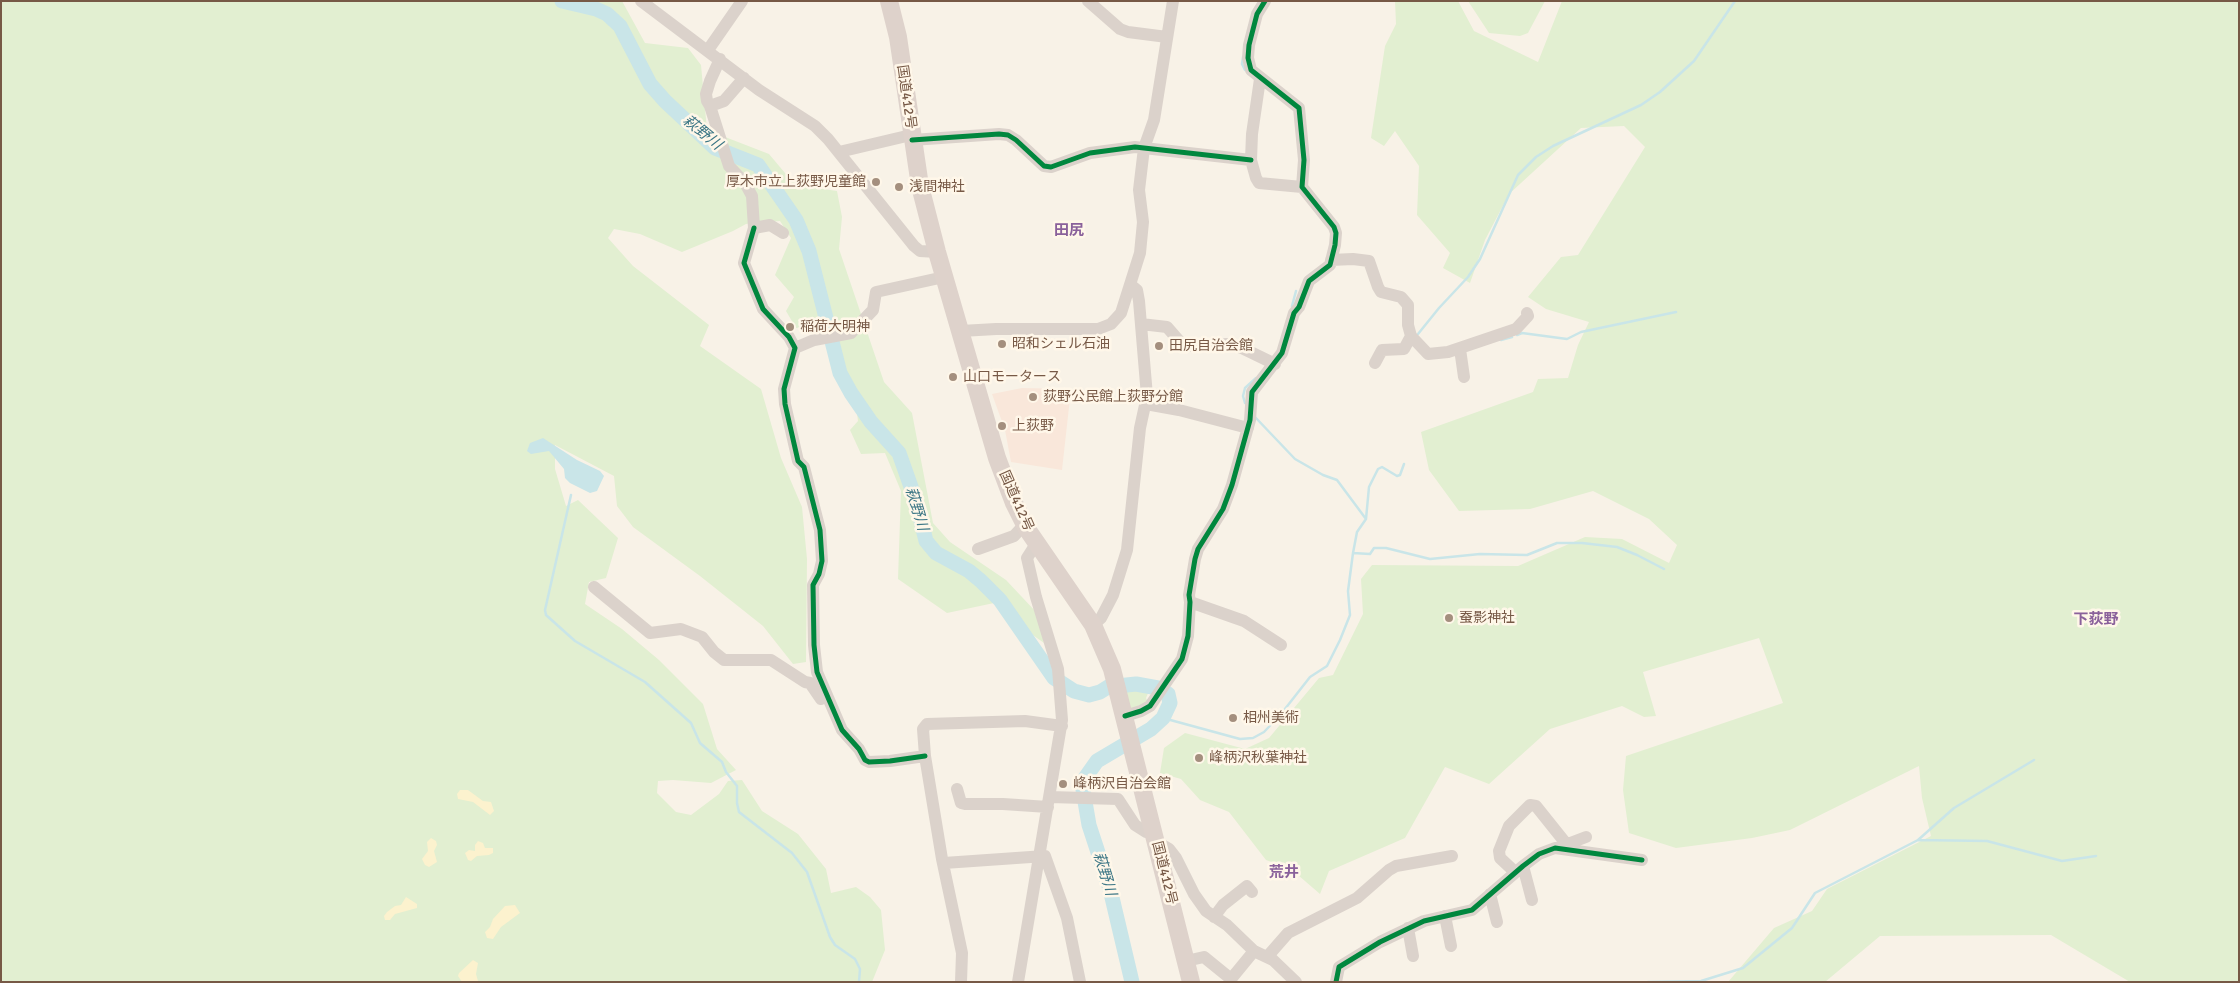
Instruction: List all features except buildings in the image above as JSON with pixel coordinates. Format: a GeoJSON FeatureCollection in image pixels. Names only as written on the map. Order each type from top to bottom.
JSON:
{"type":"FeatureCollection","features":[{"type":"Feature","properties":{"kind":"highway","name":"国道412号"},"geometry":{"type":"LineString","coordinates":[[889,1],[898,37],[920,186],[937,252],[997,458],[1024,525],[1093,625],[1112,669],[1191,982]]}},
{"type":"Feature","properties":{"kind":"street"},"geometry":{"type":"LineString","coordinates":[[642,1],[744,78],[815,126],[839,152],[914,246],[920,251],[937,252]]}},
{"type":"Feature","properties":{"kind":"street"},"geometry":{"type":"LineString","coordinates":[[708,50],[742,1]]}},
{"type":"Feature","properties":{"kind":"street"},"geometry":{"type":"LineString","coordinates":[[1088,1],[1120,28],[1128,32],[1167,37]]}},
{"type":"Feature","properties":{"kind":"street"},"geometry":{"type":"LineString","coordinates":[[961,331],[996,329],[1080,330],[1103,328],[1114,321],[1121,313],[1131,285],[1142,235],[1139,190],[1144,148],[1154,120],[1173,1]]}},
{"type":"Feature","properties":{"kind":"street"},"geometry":{"type":"LineString","coordinates":[[1265,1],[1257,14],[1248,52],[1251,70],[1259,82],[1298,108],[1304,160],[1298,187]]}},
{"type":"Feature","properties":{"kind":"street"},"geometry":{"type":"LineString","coordinates":[[720,60],[706,94],[729,166],[745,183],[752,196],[754,228],[744,262],[763,309],[789,337],[795,348],[784,389],[785,404],[798,461],[804,467],[820,530],[822,561],[819,574],[813,585],[816,660],[823,686],[842,730]]}},
{"type":"Feature","properties":{"kind":"street"},"geometry":{"type":"LineString","coordinates":[[710,106],[724,102],[744,78]]}},
{"type":"Feature","properties":{"kind":"street"},"geometry":{"type":"LineString","coordinates":[[1126,722],[1150,706],[1182,659],[1188,636],[1189,595],[1198,548],[1224,509],[1249,419],[1252,392],[1272,363],[1282,353],[1294,313],[1299,307],[1309,281],[1321,274],[1330,265],[1332,260],[1336,233],[1334,227],[1298,187],[1259,183],[1252,160],[1254,112],[1259,82]]}},
{"type":"Feature","properties":{"kind":"street"},"geometry":{"type":"LineString","coordinates":[[839,152],[912,137],[999,134],[1016,140],[1044,166],[1051,167],[1090,154],[1135,147],[1252,160]]}},
{"type":"Feature","properties":{"kind":"street"},"geometry":{"type":"LineString","coordinates":[[754,228],[770,225],[783,233]]}},
{"type":"Feature","properties":{"kind":"street"},"geometry":{"type":"LineString","coordinates":[[1332,260],[1353,259],[1369,261],[1378,287],[1382,292],[1401,297],[1408,305],[1408,325],[1411,336],[1428,354],[1460,349],[1516,329],[1528,316]]}},
{"type":"Feature","properties":{"kind":"street"},"geometry":{"type":"LineString","coordinates":[[795,348],[814,340],[851,333],[873,310],[876,292],[944,276]]}},
{"type":"Feature","properties":{"kind":"street"},"geometry":{"type":"LineString","coordinates":[[1093,625],[1101,618],[1113,595],[1127,550],[1137,446],[1148,387],[1143,360],[1141,324],[1136,290],[1131,285]]}},
{"type":"Feature","properties":{"kind":"street"},"geometry":{"type":"LineString","coordinates":[[1141,324],[1167,326],[1180,342],[1187,346],[1228,344],[1242,348],[1272,363]]}},
{"type":"Feature","properties":{"kind":"street"},"geometry":{"type":"LineString","coordinates":[[1375,363],[1382,350],[1404,349],[1411,336]]}},
{"type":"Feature","properties":{"kind":"street"},"geometry":{"type":"LineString","coordinates":[[1460,349],[1464,377]]}},
{"type":"Feature","properties":{"kind":"street"},"geometry":{"type":"LineString","coordinates":[[1146,404],[1249,419]]}},
{"type":"Feature","properties":{"kind":"street"},"geometry":{"type":"LineString","coordinates":[[986,548],[1014,536],[1019,528],[1024,525]]}},
{"type":"Feature","properties":{"kind":"street"},"geometry":{"type":"LineString","coordinates":[[1018,982],[1062,726],[1061,685],[1058,669],[1036,597],[1027,558],[1036,544]]}},
{"type":"Feature","properties":{"kind":"street"},"geometry":{"type":"LineString","coordinates":[[594,587],[650,633],[681,628],[702,637],[714,652],[724,660],[762,658],[771,660],[805,682],[813,685],[834,724],[842,730],[869,762],[890,762],[925,756]]}},
{"type":"Feature","properties":{"kind":"street"},"geometry":{"type":"LineString","coordinates":[[1190,602],[1244,620],[1281,645]]}},
{"type":"Feature","properties":{"kind":"street"},"geometry":{"type":"LineString","coordinates":[[962,982],[962,953],[925,756],[923,729],[926,724],[1025,721],[1062,726]]}},
{"type":"Feature","properties":{"kind":"street"},"geometry":{"type":"LineString","coordinates":[[957,789],[961,802],[965,804],[1049,802],[1075,797],[1118,799],[1135,825],[1169,849],[1206,912],[1227,925],[1254,951],[1286,971],[1296,982]]}},
{"type":"Feature","properties":{"kind":"street"},"geometry":{"type":"LineString","coordinates":[[1532,900],[1519,869],[1500,858],[1499,851],[1509,826],[1530,805],[1536,806],[1564,841],[1560,847]]}},
{"type":"Feature","properties":{"kind":"street"},"geometry":{"type":"LineString","coordinates":[[1336,982],[1339,967],[1362,951],[1424,921],[1472,910],[1519,869],[1540,854],[1586,837]]}},
{"type":"Feature","properties":{"kind":"street"},"geometry":{"type":"LineString","coordinates":[[1560,847],[1642,860]]}},
{"type":"Feature","properties":{"kind":"street"},"geometry":{"type":"LineString","coordinates":[[944,863],[1045,856],[1067,918],[1080,982]]}},
{"type":"Feature","properties":{"kind":"street"},"geometry":{"type":"LineString","coordinates":[[1268,958],[1288,933],[1357,898],[1396,866],[1452,856]]}},
{"type":"Feature","properties":{"kind":"street"},"geometry":{"type":"LineString","coordinates":[[1214,917],[1222,905],[1248,886]]}},
{"type":"Feature","properties":{"kind":"street"},"geometry":{"type":"LineString","coordinates":[[1490,894],[1497,922]]}},
{"type":"Feature","properties":{"kind":"street"},"geometry":{"type":"LineString","coordinates":[[1445,916],[1451,946]]}},
{"type":"Feature","properties":{"kind":"street"},"geometry":{"type":"LineString","coordinates":[[1408,928],[1413,956]]}},
{"type":"Feature","properties":{"kind":"street"},"geometry":{"type":"LineString","coordinates":[[1186,961],[1204,957],[1231,979],[1254,951]]}},
{"type":"Feature","properties":{"kind":"shaded area"},"geometry":{"type":"Polygon","coordinates":[[[1022,388],[1071,389],[1062,470],[1011,462],[1005,430],[992,394],[1022,388]]]}},
{"type":"Feature","properties":{"kind":"green space"},"geometry":{"type":"Polygon","coordinates":[[[1,1],[622,1],[645,43],[688,48],[701,65],[707,130],[769,154],[785,173],[803,186],[837,191],[842,217],[839,249],[884,382],[912,413],[933,523],[950,542],[1006,580],[1037,613],[1044,643],[1030,633],[1019,618],[994,603],[947,613],[898,579],[901,491],[885,453],[861,454],[850,430],[858,421],[853,383],[820,325],[796,328],[786,311],[794,297],[775,275],[791,238],[780,221],[746,224],[682,252],[640,234],[614,229],[608,238],[633,266],[709,325],[700,346],[761,389],[781,458],[802,507],[807,559],[806,662],[793,664],[763,626],[700,576],[633,527],[617,506],[614,476],[555,445],[555,469],[566,506],[578,500],[618,538],[606,578],[589,582],[585,604],[622,629],[659,660],[703,704],[717,749],[736,770],[711,783],[673,780],[658,781],[657,793],[676,812],[691,815],[719,794],[728,781],[742,780],[762,811],[798,834],[826,869],[831,893],[856,887],[870,897],[881,910],[885,950],[872,982],[1,982],[1,1]]]}},
{"type":"Feature","properties":{"kind":"green space"},"geometry":{"type":"Polygon","coordinates":[[[1395,1],[1458,1],[1474,31],[1538,62],[1562,1],[2239,1],[2239,982],[2130,982],[2051,935],[1880,936],[1825,982],[1728,982],[1774,928],[1812,911],[1827,889],[1931,836],[1922,798],[1919,766],[1790,830],[1752,838],[1676,848],[1629,833],[1623,790],[1626,756],[1783,703],[1759,638],[1643,672],[1656,716],[1644,717],[1622,706],[1550,729],[1489,784],[1445,767],[1405,838],[1329,871],[1320,894],[1291,869],[1266,860],[1229,812],[1200,800],[1181,779],[1160,773],[1164,748],[1185,733],[1245,749],[1269,738],[1319,678],[1333,675],[1363,614],[1361,579],[1372,565],[1518,566],[1585,537],[1622,539],[1669,563],[1677,545],[1649,519],[1593,491],[1530,509],[1459,511],[1429,470],[1421,432],[1533,392],[1538,379],[1568,378],[1578,345],[1589,322],[1546,309],[1528,297],[1561,257],[1578,255],[1645,147],[1624,126],[1581,128],[1509,194],[1485,240],[1470,283],[1443,268],[1450,253],[1417,215],[1419,166],[1395,131],[1384,146],[1371,138],[1385,46],[1396,24],[1395,1]]]}},
{"type":"Feature","properties":{"kind":"green space"},"geometry":{"type":"Polygon","coordinates":[[[1468,1],[1545,1],[1528,33],[1520,36],[1489,33],[1468,1]]]}},
{"type":"Feature","properties":{"kind":"green space"},"geometry":{"type":"Polygon","coordinates":[[[1137,689],[1149,691],[1146,698],[1148,703],[1130,710],[1126,691],[1137,689]]]}},
{"type":"Feature","properties":{"kind":"sand"},"geometry":{"type":"Polygon","coordinates":[[[460,790],[468,790],[483,801],[491,802],[494,811],[490,815],[473,802],[458,799],[457,794],[460,790]]]}},
{"type":"Feature","properties":{"kind":"sand"},"geometry":{"type":"Polygon","coordinates":[[[431,838],[436,841],[437,845],[434,851],[437,862],[429,867],[425,865],[422,859],[428,851],[427,842],[431,838]]]}},
{"type":"Feature","properties":{"kind":"sand"},"geometry":{"type":"Polygon","coordinates":[[[478,841],[483,843],[485,848],[493,848],[493,853],[477,856],[471,861],[468,860],[465,853],[469,850],[475,851],[475,845],[478,841]]]}},
{"type":"Feature","properties":{"kind":"sand"},"geometry":{"type":"Polygon","coordinates":[[[406,897],[417,904],[417,908],[395,914],[390,920],[385,920],[384,916],[387,912],[395,906],[401,905],[406,897]]]}},
{"type":"Feature","properties":{"kind":"sand"},"geometry":{"type":"Polygon","coordinates":[[[515,905],[520,913],[501,927],[493,939],[487,938],[485,932],[490,927],[493,919],[505,906],[515,905]]]}},
{"type":"Feature","properties":{"kind":"sand"},"geometry":{"type":"Polygon","coordinates":[[[473,960],[478,963],[476,974],[478,981],[462,982],[458,976],[459,973],[473,960]]]}},
{"type":"Feature","properties":{"kind":"water"},"geometry":{"type":"Polygon","coordinates":[[[543,438],[577,460],[600,471],[604,476],[597,491],[590,493],[570,483],[565,478],[564,469],[549,451],[531,454],[527,451],[530,443],[543,438]]]}},
{"type":"Feature","properties":{"kind":"waterway","name":"萩野川"},"geometry":{"type":"LineString","coordinates":[[562,1],[596,9],[607,14],[620,26],[650,84],[665,101],[715,148],[758,165],[796,220],[809,251],[840,373],[871,422],[899,453],[916,501],[926,541],[936,553],[969,571],[981,581],[1000,600],[1054,678],[1074,691],[1089,695],[1100,692],[1108,687],[1136,684],[1158,688],[1168,694],[1170,703],[1163,718],[1151,729],[1097,761],[1085,778],[1083,790],[1089,825],[1110,889],[1132,982]]}},
{"type":"Feature","properties":{"kind":"waterway"},"geometry":{"type":"LineString","coordinates":[[1418,334],[1468,277],[1480,259],[1518,175],[1536,157],[1553,146],[1641,105],[1660,92],[1694,61],[1735,1]]}},
{"type":"Feature","properties":{"kind":"waterway"},"geometry":{"type":"LineString","coordinates":[[1243,57],[1242,64],[1245,70]]}},
{"type":"Feature","properties":{"kind":"waterway"},"geometry":{"type":"LineString","coordinates":[[1292,306],[1296,291]]}},
{"type":"Feature","properties":{"kind":"waterway"},"geometry":{"type":"LineString","coordinates":[[1517,335],[1522,333],[1567,339],[1581,332],[1676,312]]}},
{"type":"Feature","properties":{"kind":"waterway"},"geometry":{"type":"LineString","coordinates":[[1501,340],[1512,337]]}},
{"type":"Feature","properties":{"kind":"waterway"},"geometry":{"type":"LineString","coordinates":[[1245,403],[1243,396],[1245,388],[1256,378]]}},
{"type":"Feature","properties":{"kind":"waterway"},"geometry":{"type":"LineString","coordinates":[[1163,718],[1240,739],[1253,738],[1264,732],[1310,677],[1327,666],[1350,615],[1348,591],[1353,553],[1357,532],[1366,519],[1337,480],[1323,475],[1295,459],[1255,417]]}},
{"type":"Feature","properties":{"kind":"waterway"},"geometry":{"type":"LineString","coordinates":[[1366,519],[1369,487],[1378,469],[1382,467],[1397,476],[1400,475],[1404,464]]}},
{"type":"Feature","properties":{"kind":"waterway"},"geometry":{"type":"LineString","coordinates":[[571,495],[545,610],[546,615],[575,641],[645,682],[691,723],[700,743],[722,762],[726,772],[737,786],[739,812],[792,853],[807,872],[830,937],[835,945],[855,959],[860,969],[859,982]]}},
{"type":"Feature","properties":{"kind":"waterway"},"geometry":{"type":"LineString","coordinates":[[1353,553],[1370,554],[1374,548],[1386,548],[1430,559],[1480,554],[1527,555],[1557,543],[1582,543],[1617,547],[1664,569]]}},
{"type":"Feature","properties":{"kind":"waterway"},"geometry":{"type":"LineString","coordinates":[[1648,982],[1701,981],[1743,968],[1792,928],[1815,893],[1918,840],[1954,808],[2034,760]]}},
{"type":"Feature","properties":{"kind":"waterway"},"geometry":{"type":"LineString","coordinates":[[1918,840],[1987,841],[2062,861],[2096,856]]}},
{"type":"Feature","properties":{"kind":"cycle path"},"geometry":{"type":"LineString","coordinates":[[1125,716],[1150,706],[1182,659],[1188,636],[1189,595],[1195,559],[1198,549],[1223,509],[1232,485],[1250,420],[1252,392],[1282,353],[1294,313],[1299,307],[1309,281],[1330,265],[1335,245],[1336,233],[1334,227],[1302,187],[1304,160],[1299,108],[1251,70],[1248,58],[1249,45],[1257,14],[1265,1]]}},
{"type":"Feature","properties":{"kind":"cycle path"},"geometry":{"type":"LineString","coordinates":[[912,140],[1008,135],[1044,166],[1051,167],[1090,153],[1135,147],[1251,160]]}},
{"type":"Feature","properties":{"kind":"cycle path"},"geometry":{"type":"LineString","coordinates":[[754,228],[744,263],[763,309],[789,337],[795,348],[784,389],[785,404],[798,461],[804,467],[820,530],[822,561],[819,574],[813,585],[814,645],[817,672],[842,730],[859,749],[865,760],[869,762],[890,761],[925,756]]}},
{"type":"Feature","properties":{"kind":"cycle path"},"geometry":{"type":"LineString","coordinates":[[1336,982],[1339,967],[1380,942],[1424,921],[1472,910],[1539,854],[1555,848],[1642,860]]}},
{"type":"Feature","properties":{"kind":"place","name":"厚木市立上荻野児童館"},"geometry":{"type":"Point","coordinates":[876,182]}},
{"type":"Feature","properties":{"kind":"place","name":"浅間神社"},"geometry":{"type":"Point","coordinates":[899,187]}},
{"type":"Feature","properties":{"kind":"place","name":"稲荷大明神"},"geometry":{"type":"Point","coordinates":[790,327]}},
{"type":"Feature","properties":{"kind":"place","name":"昭和シェル石油"},"geometry":{"type":"Point","coordinates":[1002,344]}},
{"type":"Feature","properties":{"kind":"place","name":"田尻自治会館"},"geometry":{"type":"Point","coordinates":[1159,346]}},
{"type":"Feature","properties":{"kind":"place","name":"山口モータース"},"geometry":{"type":"Point","coordinates":[953,377]}},
{"type":"Feature","properties":{"kind":"place","name":"荻野公民館上荻野分館"},"geometry":{"type":"Point","coordinates":[1033,397]}},
{"type":"Feature","properties":{"kind":"place","name":"上荻野"},"geometry":{"type":"Point","coordinates":[1002,426]}},
{"type":"Feature","properties":{"kind":"place","name":"蚕影神社"},"geometry":{"type":"Point","coordinates":[1449,618]}},
{"type":"Feature","properties":{"kind":"place","name":"相州美術"},"geometry":{"type":"Point","coordinates":[1233,718]}},
{"type":"Feature","properties":{"kind":"place","name":"峰柄沢秋葉神社"},"geometry":{"type":"Point","coordinates":[1199,758]}},
{"type":"Feature","properties":{"kind":"place","name":"峰柄沢自治会館"},"geometry":{"type":"Point","coordinates":[1063,784]}},
{"type":"Feature","properties":{"kind":"district","name":"田尻"},"geometry":{"type":"Point","coordinates":[1069,231]}},
{"type":"Feature","properties":{"kind":"district","name":"下荻野"},"geometry":{"type":"Point","coordinates":[2096,620]}},
{"type":"Feature","properties":{"kind":"district","name":"荒井"},"geometry":{"type":"Point","coordinates":[1284,873]}}]}
